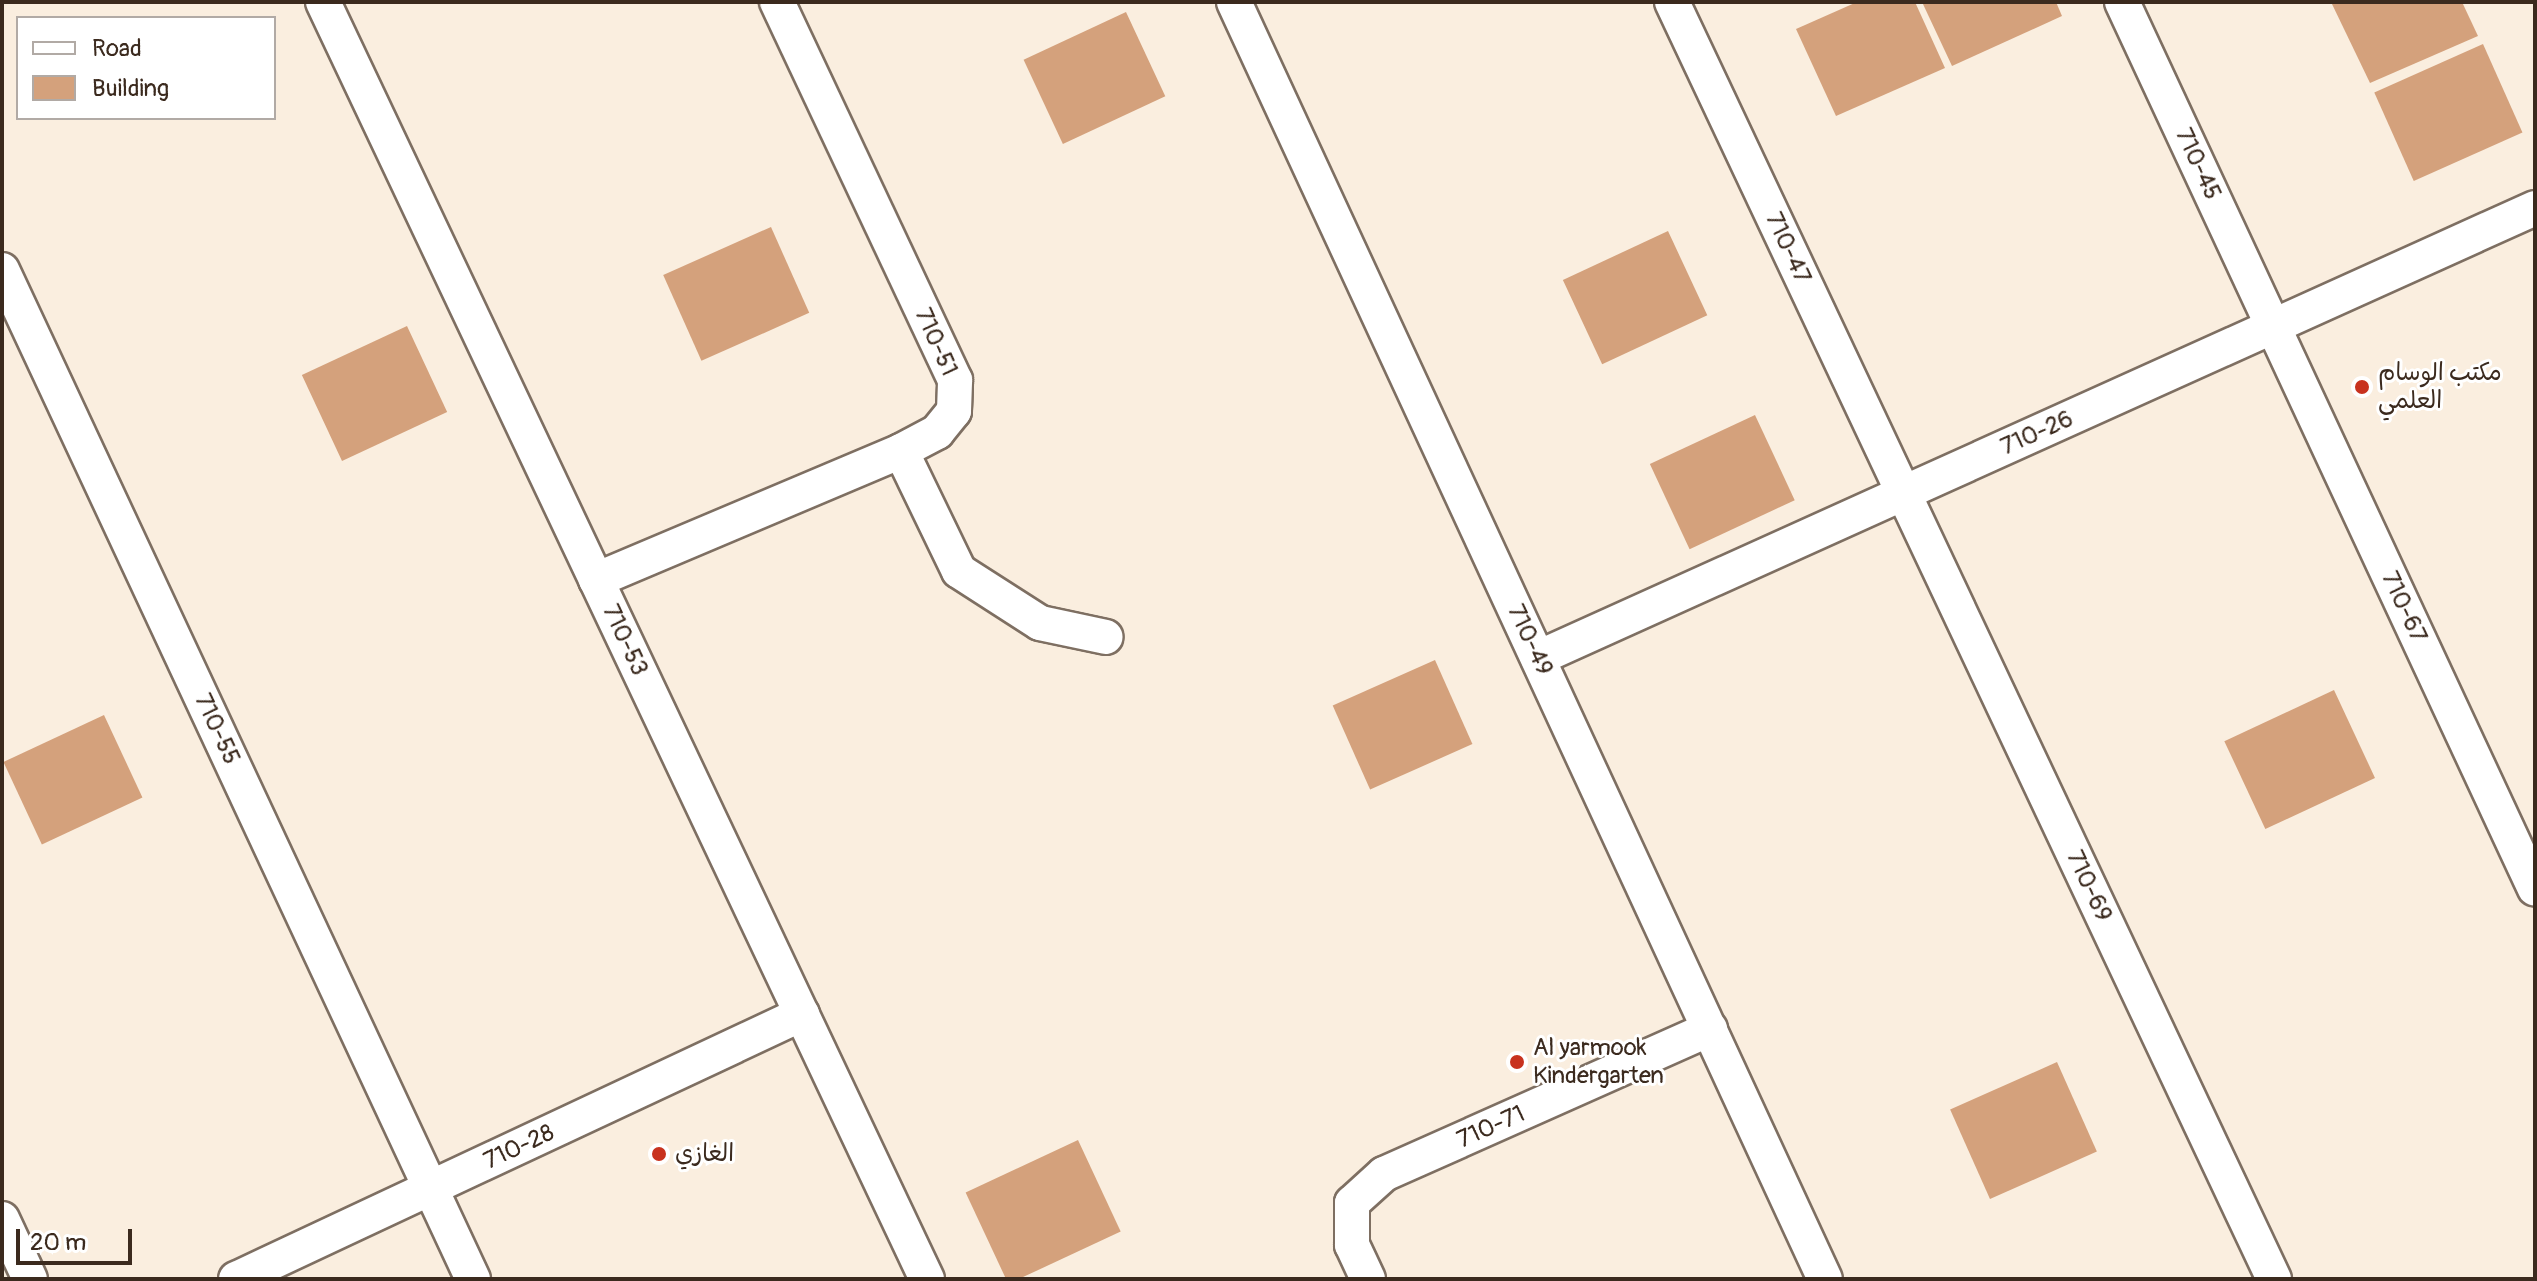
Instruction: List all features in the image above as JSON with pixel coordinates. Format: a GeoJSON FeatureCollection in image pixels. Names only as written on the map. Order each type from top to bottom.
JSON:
{"type":"FeatureCollection","features":[{"type":"Feature","properties":{"kind":"street","name":"710-53"},"geometry":{"type":"LineString","coordinates":[[323,2],[927,1279]]}},
{"type":"Feature","properties":{"kind":"street","name":"710-51"},"geometry":{"type":"LineString","coordinates":[[596,580],[901,451],[937,432],[954,411],[955,380],[777,2]]}},
{"type":"Feature","properties":{"kind":"street","name":"710-49"},"geometry":{"type":"LineString","coordinates":[[1234,2],[1825,1279]]}},
{"type":"Feature","properties":{"kind":"street","name":"710-47"},"geometry":{"type":"LineString","coordinates":[[1672,2],[1904,493]]}},
{"type":"Feature","properties":{"kind":"street","name":"710-45"},"geometry":{"type":"LineString","coordinates":[[2122,2],[2273,326]]}},
{"type":"Feature","properties":{"kind":"street","name":"710-26"},"geometry":{"type":"LineString","coordinates":[[1538,658],[2535,208]]}},
{"type":"Feature","properties":{"kind":"street","name":"710-55"},"geometry":{"type":"LineString","coordinates":[[2,270],[473,1279]]}},
{"type":"Feature","properties":{"kind":"street","name":"710-67"},"geometry":{"type":"LineString","coordinates":[[2273,326],[2535,889]]}},
{"type":"Feature","properties":{"kind":"street"},"geometry":{"type":"LineString","coordinates":[[901,451],[959,571],[1040,623],[1106,637]]}},
{"type":"Feature","properties":{"kind":"street","name":"710-69"},"geometry":{"type":"LineString","coordinates":[[1904,493],[2274,1279]]}},
{"type":"Feature","properties":{"kind":"street","name":"710-28"},"geometry":{"type":"LineString","coordinates":[[236,1279],[802,1014]]}},
{"type":"Feature","properties":{"kind":"street","name":"710-71"},"geometry":{"type":"LineString","coordinates":[[1368,1279],[1352,1245],[1352,1203],[1384,1174],[1710,1029]]}},
{"type":"Feature","properties":{"kind":"street"},"geometry":{"type":"LineString","coordinates":[[2,1219],[30,1279]]}},
{"type":"Feature","properties":{"kind":"building"},"geometry":{"type":"Polygon","coordinates":[[[1857,2],[1915,2],[1945,68],[1836,116],[1796,29],[1857,2]]]}},
{"type":"Feature","properties":{"kind":"building"},"geometry":{"type":"Polygon","coordinates":[[[1922,2],[2056,2],[2062,16],[1952,66],[1922,2]]]}},
{"type":"Feature","properties":{"kind":"building"},"geometry":{"type":"Polygon","coordinates":[[[2331,2],[2462,2],[2478,36],[2370,83],[2331,2]]]}},
{"type":"Feature","properties":{"kind":"building"},"geometry":{"type":"Polygon","coordinates":[[[1126,12],[1165,96],[1063,144],[1024,60],[1126,12]]]}},
{"type":"Feature","properties":{"kind":"building"},"geometry":{"type":"Polygon","coordinates":[[[2483,44],[2522,133],[2414,181],[2374,92],[2483,44]]]}},
{"type":"Feature","properties":{"kind":"building"},"geometry":{"type":"Polygon","coordinates":[[[771,227],[809,313],[701,361],[663,275],[771,227]]]}},
{"type":"Feature","properties":{"kind":"building"},"geometry":{"type":"Polygon","coordinates":[[[1668,231],[1707,315],[1602,364],[1563,280],[1668,231]]]}},
{"type":"Feature","properties":{"kind":"building"},"geometry":{"type":"Polygon","coordinates":[[[407,326],[447,412],[342,461],[302,375],[407,326]]]}},
{"type":"Feature","properties":{"kind":"building"},"geometry":{"type":"Polygon","coordinates":[[[1755,415],[1795,500],[1690,549],[1650,464],[1755,415]]]}},
{"type":"Feature","properties":{"kind":"building"},"geometry":{"type":"Polygon","coordinates":[[[1435,660],[1472,744],[1370,790],[1333,706],[1435,660]]]}},
{"type":"Feature","properties":{"kind":"building"},"geometry":{"type":"Polygon","coordinates":[[[2334,690],[2375,778],[2265,829],[2224,741],[2334,690]]]}},
{"type":"Feature","properties":{"kind":"building"},"geometry":{"type":"Polygon","coordinates":[[[104,715],[142,797],[42,844],[3,762],[104,715]]]}},
{"type":"Feature","properties":{"kind":"building"},"geometry":{"type":"Polygon","coordinates":[[[2057,1062],[2097,1152],[1990,1199],[1950,1110],[2057,1062]]]}},
{"type":"Feature","properties":{"kind":"building"},"geometry":{"type":"Polygon","coordinates":[[[1078,1140],[1121,1232],[1019,1279],[1006,1279],[966,1192],[1078,1140]]]}},
{"type":"Feature","properties":{"kind":"place","name":"مكتب الوسام العلمي"},"geometry":{"type":"Point","coordinates":[2362,387]}},
{"type":"Feature","properties":{"kind":"place","name":"Al yarmook Kindergarten"},"geometry":{"type":"Point","coordinates":[1517,1062]}},
{"type":"Feature","properties":{"kind":"place","name":"الغازي"},"geometry":{"type":"Point","coordinates":[659,1154]}}]}
